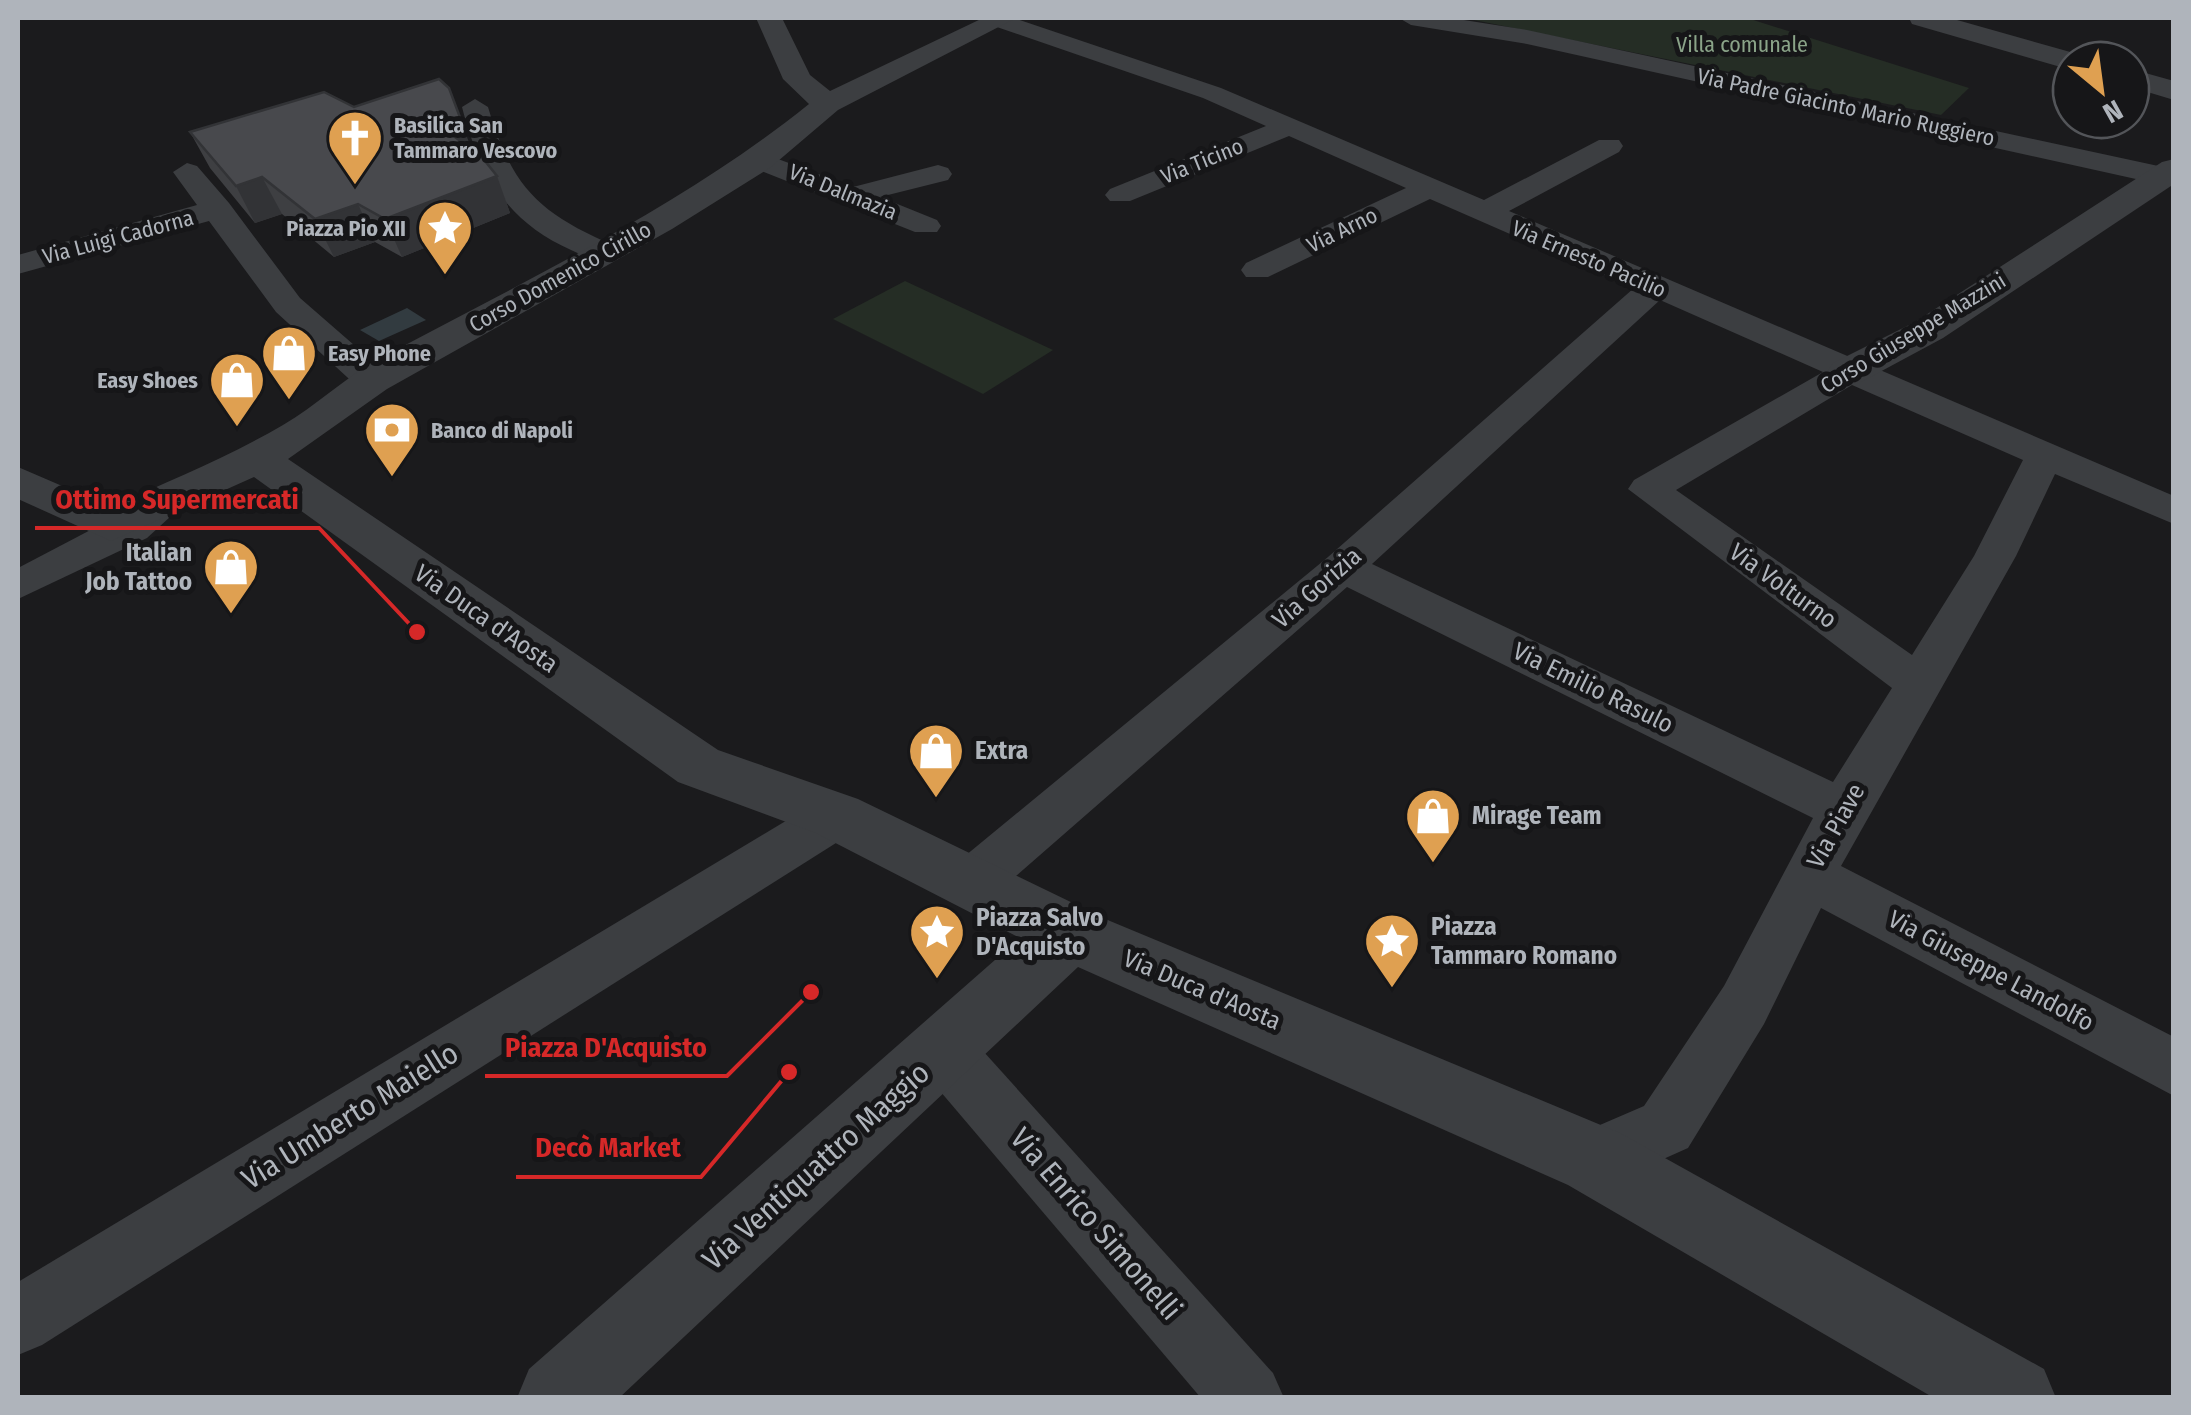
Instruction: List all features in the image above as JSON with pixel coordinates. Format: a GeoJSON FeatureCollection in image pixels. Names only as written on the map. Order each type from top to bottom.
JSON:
{"type":"FeatureCollection","features":[{"type":"Feature","properties":{"kind":"street"},"geometry":{"type":"LineString","coordinates":[[769,18],[798,79],[828,104]]}},
{"type":"Feature","properties":{"kind":"street","name":"Corso Domenico Cirillo"},"geometry":{"type":"LineString","coordinates":[[111,526],[280,445],[372,380],[604,253],[760,160],[828,104],[1001,18]]}},
{"type":"Feature","properties":{"kind":"street","name":"Via Ernesto Pacilio"},"geometry":{"type":"LineString","coordinates":[[1001,18],[1212,94],[2174,511]]}},
{"type":"Feature","properties":{"kind":"street","name":"Via Padre Giacinto Mario Ruggiero"},"geometry":{"type":"LineString","coordinates":[[1411,18],[1527,38],[2168,173]]}},
{"type":"Feature","properties":{"kind":"street"},"geometry":{"type":"LineString","coordinates":[[1922,18],[2051,55]]}},
{"type":"Feature","properties":{"kind":"street"},"geometry":{"type":"LineString","coordinates":[[475,107],[506,192],[551,230],[604,253]]}},
{"type":"Feature","properties":{"kind":"street","name":"Via Ticino"},"geometry":{"type":"LineString","coordinates":[[1120,195],[1285,128]]}},
{"type":"Feature","properties":{"kind":"street"},"geometry":{"type":"LineString","coordinates":[[1482,213],[1609,146]]}},
{"type":"Feature","properties":{"kind":"street","name":"Via Dalmazia"},"geometry":{"type":"LineString","coordinates":[[760,160],[926,226]]}},
{"type":"Feature","properties":{"kind":"street"},"geometry":{"type":"LineString","coordinates":[[187,172],[288,304],[372,380]]}},
{"type":"Feature","properties":{"kind":"street","name":"Corso Giuseppe Mazzini"},"geometry":{"type":"LineString","coordinates":[[1648,489],[1848,372],[1929,330],[2168,173]]}},
{"type":"Feature","properties":{"kind":"street"},"geometry":{"type":"LineString","coordinates":[[854,195],[938,174]]}},
{"type":"Feature","properties":{"kind":"street","name":"Via Arno"},"geometry":{"type":"LineString","coordinates":[[1257,270],[1427,189]]}},
{"type":"Feature","properties":{"kind":"street","name":"Via Luigi Cadorna"},"geometry":{"type":"LineString","coordinates":[[18,265],[218,209]]}},
{"type":"Feature","properties":{"kind":"street","name":"Via Gorizia"},"geometry":{"type":"LineString","coordinates":[[972,882],[1343,567],[1654,288]]}},
{"type":"Feature","properties":{"kind":"street","name":"Via Duca d'Aosta"},"geometry":{"type":"LineString","coordinates":[[280,445],[698,766],[836,816],[1071,932],[1594,1159],[2015,1398]]}},
{"type":"Feature","properties":{"kind":"street","name":"Via Piave"},"geometry":{"type":"LineString","coordinates":[[1594,1159],[1666,1127],[1744,1005],[1843,810],[1995,556],[2046,455]]}},
{"type":"Feature","properties":{"kind":"street"},"geometry":{"type":"LineString","coordinates":[[18,481],[111,526]]}},
{"type":"Feature","properties":{"kind":"street","name":"Via Volturno"},"geometry":{"type":"LineString","coordinates":[[1648,489],[1919,684]]}},
{"type":"Feature","properties":{"kind":"street"},"geometry":{"type":"LineString","coordinates":[[18,586],[132,529],[171,498]]}},
{"type":"Feature","properties":{"kind":"street"},"geometry":{"type":"LineString","coordinates":[[18,573],[111,526]]}},
{"type":"Feature","properties":{"kind":"street","name":"Via Emilio Rasulo"},"geometry":{"type":"LineString","coordinates":[[1343,567],[1843,810]]}},
{"type":"Feature","properties":{"kind":"street","name":"Via Umberto Maiello"},"geometry":{"type":"LineString","coordinates":[[18,1321],[836,816]]}},
{"type":"Feature","properties":{"kind":"street","name":"Via Giuseppe Landolfo"},"geometry":{"type":"LineString","coordinates":[[1809,875],[2174,1068]]}},
{"type":"Feature","properties":{"kind":"street","name":"Via Ventiquattro Maggio"},"geometry":{"type":"LineString","coordinates":[[558,1398],[1071,932]]}},
{"type":"Feature","properties":{"kind":"street","name":"Via Enrico Simonelli"},"geometry":{"type":"LineString","coordinates":[[944,1051],[1248,1398]]}},
{"type":"Feature","properties":{"kind":"green space","name":"Villa comunale"},"geometry":{"type":"Polygon","coordinates":[[[1464,18],[1747,18],[1969,88],[1941,115],[1464,18]]]}},
{"type":"Feature","properties":{"kind":"green space"},"geometry":{"type":"Polygon","coordinates":[[[905,281],[1053,350],[983,394],[833,319],[905,281]]]}},
{"type":"Feature","properties":{"kind":"shaded area"},"geometry":{"type":"Polygon","coordinates":[[[407,308],[426,320],[379,341],[360,330],[407,308]]]}},
{"type":"Feature","properties":{"kind":"building"},"geometry":{"type":"Polygon","coordinates":[[[439,79],[449,88],[461,120],[441,127],[481,156],[497,176],[385,219],[358,204],[315,219],[262,177],[236,186],[190,132],[324,92],[354,107],[439,79]]]}},
{"type":"Feature","properties":{"kind":"place","name":"Basilica San Tammaro Vescovo"},"geometry":{"type":"Point","coordinates":[355,187]}},
{"type":"Feature","properties":{"kind":"place","name":"Piazza Pio XII"},"geometry":{"type":"Point","coordinates":[445,277]}},
{"type":"Feature","properties":{"kind":"place","name":"Easy Phone"},"geometry":{"type":"Point","coordinates":[289,402]}},
{"type":"Feature","properties":{"kind":"place","name":"Easy Shoes"},"geometry":{"type":"Point","coordinates":[237,429]}},
{"type":"Feature","properties":{"kind":"place","name":"Banco di Napoli"},"geometry":{"type":"Point","coordinates":[392,479]}},
{"type":"Feature","properties":{"kind":"place","name":"Italian Job Tattoo"},"geometry":{"type":"Point","coordinates":[231,616]}},
{"type":"Feature","properties":{"kind":"place","name":"Ottimo Supermercati"},"geometry":{"type":"Point","coordinates":[417,632]}},
{"type":"Feature","properties":{"kind":"place","name":"Extra"},"geometry":{"type":"Point","coordinates":[936,800]}},
{"type":"Feature","properties":{"kind":"place","name":"Mirage Team"},"geometry":{"type":"Point","coordinates":[1433,865]}},
{"type":"Feature","properties":{"kind":"place","name":"Piazza Salvo D'Acquisto"},"geometry":{"type":"Point","coordinates":[937,981]}},
{"type":"Feature","properties":{"kind":"place","name":"Piazza Tammaro Romano"},"geometry":{"type":"Point","coordinates":[1392,990]}},
{"type":"Feature","properties":{"kind":"place","name":"Piazza D'Acquisto"},"geometry":{"type":"Point","coordinates":[811,992]}},
{"type":"Feature","properties":{"kind":"place","name":"Decò Market"},"geometry":{"type":"Point","coordinates":[789,1072]}}]}
